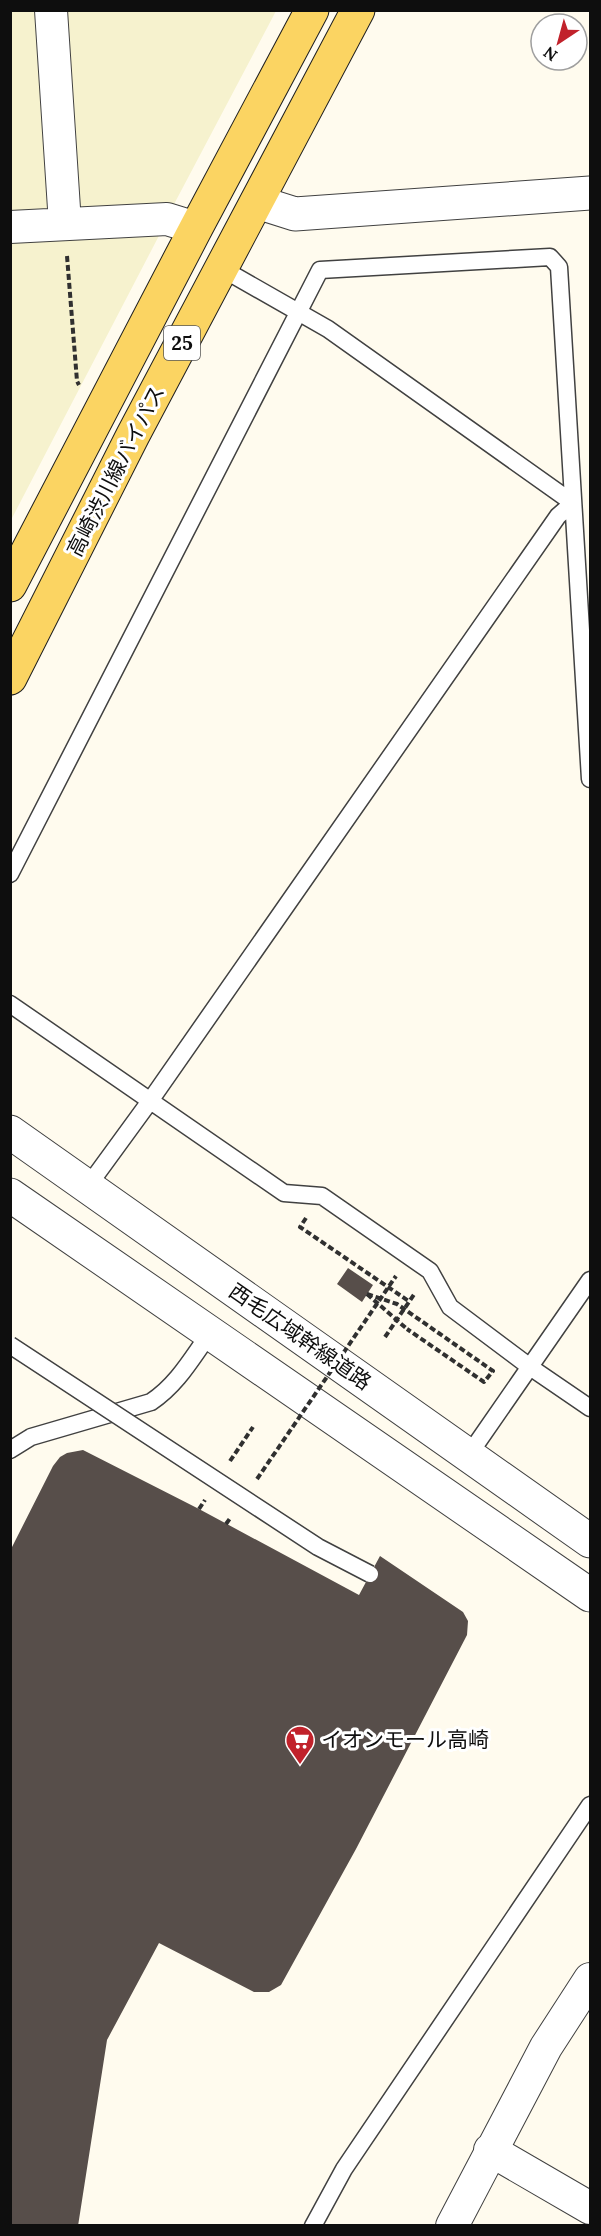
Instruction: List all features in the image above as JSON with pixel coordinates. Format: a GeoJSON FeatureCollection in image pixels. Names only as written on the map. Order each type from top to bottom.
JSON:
{"type":"FeatureCollection","features":[{"type":"Feature","properties":{"kind":"main road","name":"高崎渋川線バイパス"},"geometry":{"type":"LineString","coordinates":[[10,585],[312,10]]}},
{"type":"Feature","properties":{"kind":"main road","name":"高崎渋川線バイパス"},"geometry":{"type":"LineString","coordinates":[[10,678],[128,445],[358,10]]}},
{"type":"Feature","properties":{"kind":"street"},"geometry":{"type":"LineString","coordinates":[[51,10],[65,224]]}},
{"type":"Feature","properties":{"kind":"street"},"geometry":{"type":"LineString","coordinates":[[258,202],[295,214],[591,193]]}},
{"type":"Feature","properties":{"kind":"street"},"geometry":{"type":"LineString","coordinates":[[10,227],[167,219],[196,228]]}},
{"type":"Feature","properties":{"kind":"street","name":"西毛広域幹線道路"},"geometry":{"type":"LineString","coordinates":[[10,1132],[591,1541]]}},
{"type":"Feature","properties":{"kind":"street"},"geometry":{"type":"LineString","coordinates":[[10,1196],[591,1595]]}},
{"type":"Feature","properties":{"kind":"street"},"geometry":{"type":"LineString","coordinates":[[452,2226],[546,2047],[591,1979]]}},
{"type":"Feature","properties":{"kind":"street"},"geometry":{"type":"LineString","coordinates":[[490,2150],[591,2208]]}},
{"type":"Feature","properties":{"kind":"lane"},"geometry":{"type":"LineString","coordinates":[[10,874],[320,270],[550,257],[559,267],[591,779]]}},
{"type":"Feature","properties":{"kind":"lane"},"geometry":{"type":"LineString","coordinates":[[221,268],[328,329],[573,503]]}},
{"type":"Feature","properties":{"kind":"lane"},"geometry":{"type":"LineString","coordinates":[[88,1186],[150,1101],[558,516],[573,503]]}},
{"type":"Feature","properties":{"kind":"lane"},"geometry":{"type":"LineString","coordinates":[[10,1004],[284,1193],[322,1196],[430,1271],[450,1307],[530,1367],[591,1408]]}},
{"type":"Feature","properties":{"kind":"lane"},"geometry":{"type":"LineString","coordinates":[[468,1456],[591,1280]]}},
{"type":"Feature","properties":{"kind":"lane"},"geometry":{"type":"LineString","coordinates":[[10,1450],[31,1437],[151,1402],[177,1380],[210,1333]]}},
{"type":"Feature","properties":{"kind":"lane"},"geometry":{"type":"LineString","coordinates":[[10,1346],[318,1547],[370,1574]]}},
{"type":"Feature","properties":{"kind":"lane"},"geometry":{"type":"LineString","coordinates":[[312,2226],[344,2169],[591,1805]]}},
{"type":"Feature","properties":{"kind":"path"},"geometry":{"type":"LineString","coordinates":[[65,224],[77,381],[98,417]]}},
{"type":"Feature","properties":{"kind":"path"},"geometry":{"type":"LineString","coordinates":[[308,1214],[300,1227],[410,1302]]}},
{"type":"Feature","properties":{"kind":"path"},"geometry":{"type":"LineString","coordinates":[[253,1485],[396,1276]]}},
{"type":"Feature","properties":{"kind":"path"},"geometry":{"type":"LineString","coordinates":[[385,1337],[420,1287]]}},
{"type":"Feature","properties":{"kind":"path"},"geometry":{"type":"LineString","coordinates":[[367,1294],[382,1298],[397,1304],[493,1371],[484,1382],[407,1329],[367,1294]]}},
{"type":"Feature","properties":{"kind":"path"},"geometry":{"type":"LineString","coordinates":[[226,1524],[233,1514]]}},
{"type":"Feature","properties":{"kind":"shaded area"},"geometry":{"type":"Polygon","coordinates":[[[11,11],[39,11],[51,215],[11,217],[11,11]]]}},
{"type":"Feature","properties":{"kind":"shaded area"},"geometry":{"type":"Polygon","coordinates":[[[60,11],[276,11],[172,208],[73,214],[60,11]]]}},
{"type":"Feature","properties":{"kind":"shaded area"},"geometry":{"type":"Polygon","coordinates":[[[163,228],[11,520],[11,238],[163,228]]]}},
{"type":"Feature","properties":{"kind":"building"},"geometry":{"type":"Polygon","coordinates":[[[348,1268],[373,1285],[362,1302],[337,1284],[348,1268]]]}},
{"type":"Feature","properties":{"kind":"building"},"geometry":{"type":"Polygon","coordinates":[[[83,1450],[359,1595],[380,1556],[463,1612],[468,1621],[467,1635],[356,1849],[281,1985],[269,1992],[254,1992],[159,1943],[107,2040],[78,2226],[10,2226],[10,1551],[53,1466],[60,1457],[67,1453],[83,1450]]]}},
{"type":"Feature","properties":{"kind":"place","name":"イオンモール高崎"},"geometry":{"type":"Point","coordinates":[300,1766]}}]}
